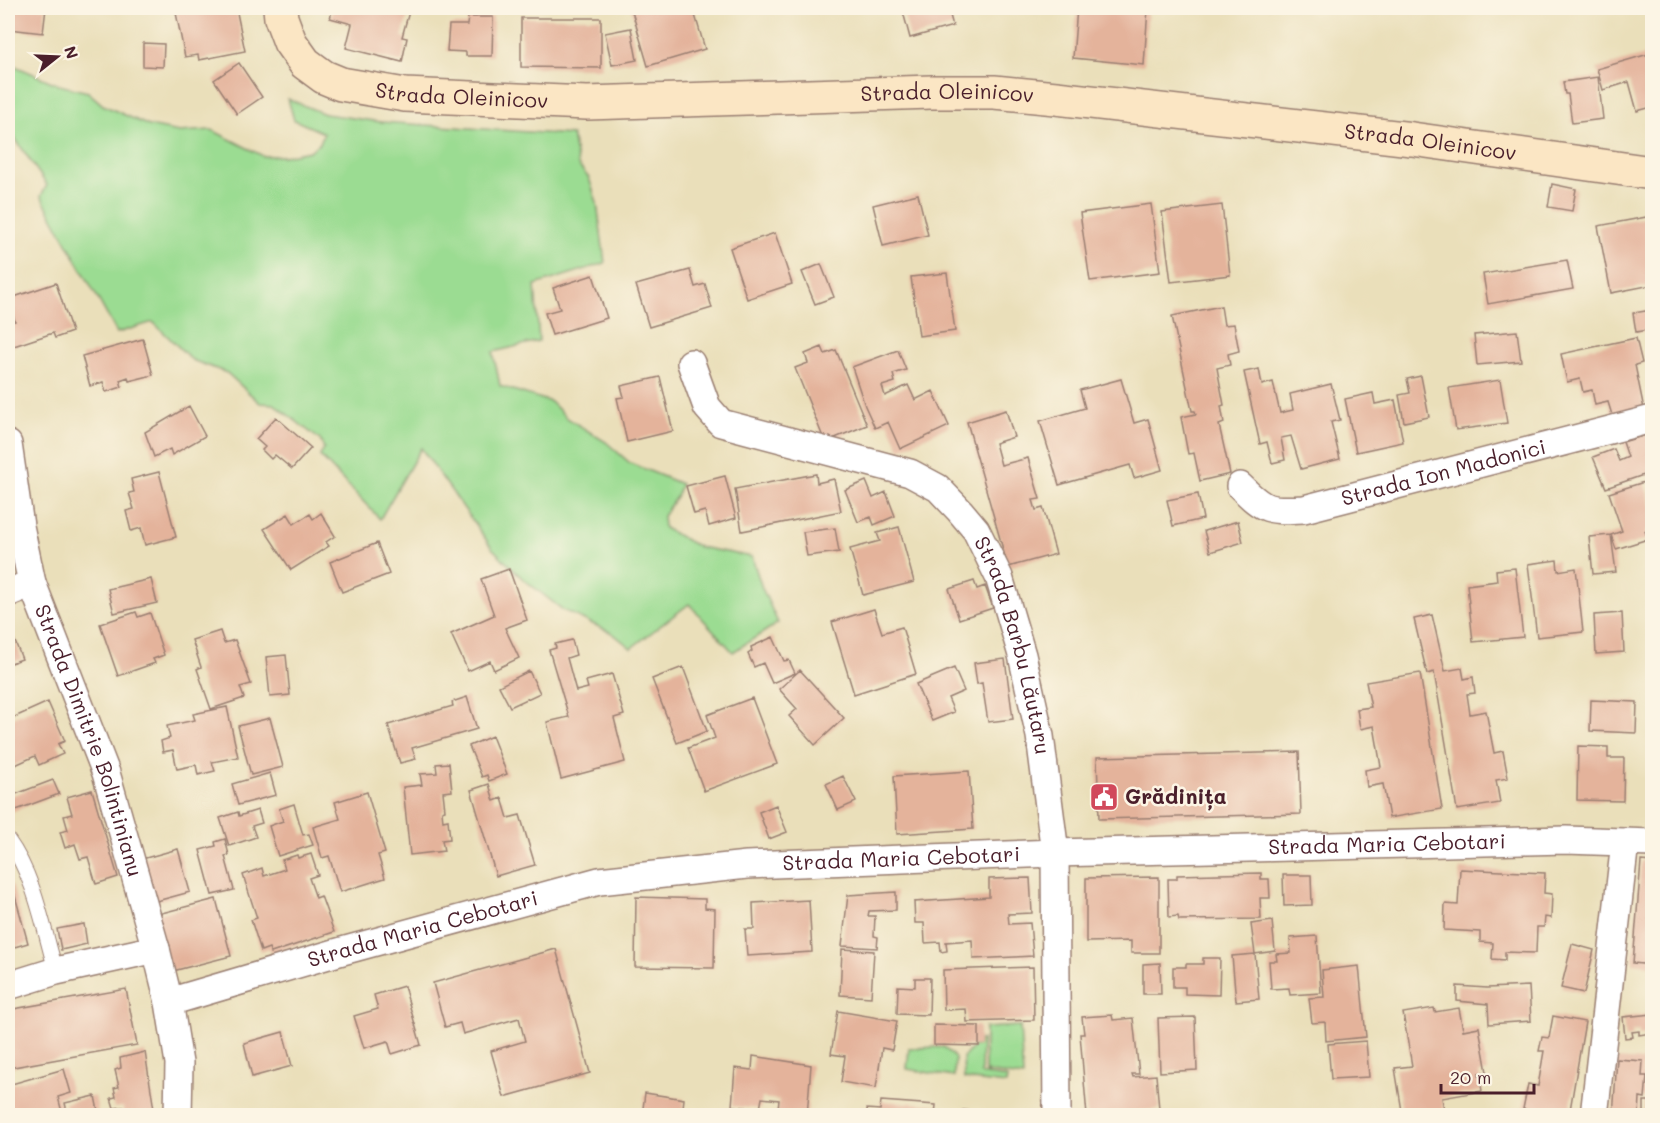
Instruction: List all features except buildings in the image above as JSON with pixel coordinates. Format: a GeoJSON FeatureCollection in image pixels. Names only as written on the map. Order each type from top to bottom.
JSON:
{"type":"FeatureCollection","features":[{"type":"Feature","properties":{"kind":"main road","name":"Strada Oleinicov"},"geometry":{"type":"LineString","coordinates":[[280,8],[281,18],[290,42],[305,63],[324,77],[341,84],[405,95],[587,104],[932,92],[994,92],[1412,139],[1653,173]]}},
{"type":"Feature","properties":{"kind":"street","name":"Strada Barbu Lăutaru"},"geometry":{"type":"LineString","coordinates":[[691,363],[707,407],[721,423],[910,473],[938,488],[976,530],[999,577],[1022,655],[1040,736],[1055,853],[1057,1116]]}},
{"type":"Feature","properties":{"kind":"street","name":"Strada Ion Madonici"},"geometry":{"type":"LineString","coordinates":[[1240,486],[1259,504],[1275,510],[1304,509],[1653,419]]}},
{"type":"Feature","properties":{"kind":"street","name":"Strada Dimitrie Bolintinianu"},"geometry":{"type":"LineString","coordinates":[[8,444],[20,526],[20,588],[106,773],[169,1002],[179,1063],[178,1116]]}},
{"type":"Feature","properties":{"kind":"street","name":"Strada Maria Cebotari"},"geometry":{"type":"LineString","coordinates":[[169,1002],[335,953],[599,881],[747,865],[1055,853],[1566,840],[1653,843]]}},
{"type":"Feature","properties":{"kind":"street"},"geometry":{"type":"LineString","coordinates":[[1594,1116],[1625,842]]}},
{"type":"Feature","properties":{"kind":"street"},"geometry":{"type":"LineString","coordinates":[[8,986],[56,971],[156,949]]}},
{"type":"Feature","properties":{"kind":"lane"},"geometry":{"type":"LineString","coordinates":[[8,840],[19,855],[29,878],[56,971]]}},
{"type":"Feature","properties":{"kind":"green space"},"geometry":{"type":"Polygon","coordinates":[[[8,63],[59,85],[88,92],[103,105],[149,126],[179,132],[212,130],[263,156],[284,156],[310,151],[320,143],[324,133],[294,120],[288,99],[325,114],[381,122],[572,135],[578,165],[589,178],[597,203],[605,263],[535,285],[539,341],[493,352],[500,386],[551,402],[567,418],[606,442],[630,463],[681,484],[676,497],[663,516],[664,528],[699,547],[752,557],[762,588],[778,623],[733,652],[689,604],[631,648],[612,633],[563,610],[522,578],[492,548],[421,448],[380,519],[320,456],[324,448],[320,440],[274,404],[260,403],[227,373],[192,360],[153,322],[117,333],[41,196],[47,185],[8,128],[8,63]]]}},
{"type":"Feature","properties":{"kind":"green space"},"geometry":{"type":"Polygon","coordinates":[[[1020,1026],[1023,1077],[985,1072],[985,1028],[1020,1026]]]}},
{"type":"Feature","properties":{"kind":"green space"},"geometry":{"type":"Polygon","coordinates":[[[979,1040],[982,1040],[981,1074],[1007,1078],[1006,1084],[964,1079],[963,1058],[974,1046],[979,1046],[979,1040]]]}},
{"type":"Feature","properties":{"kind":"green space"},"geometry":{"type":"Polygon","coordinates":[[[944,1047],[955,1058],[954,1077],[907,1069],[909,1048],[944,1047]]]}},
{"type":"Feature","properties":{"kind":"place","name":"Grădinița"},"geometry":{"type":"Point","coordinates":[1104,797]}}]}
